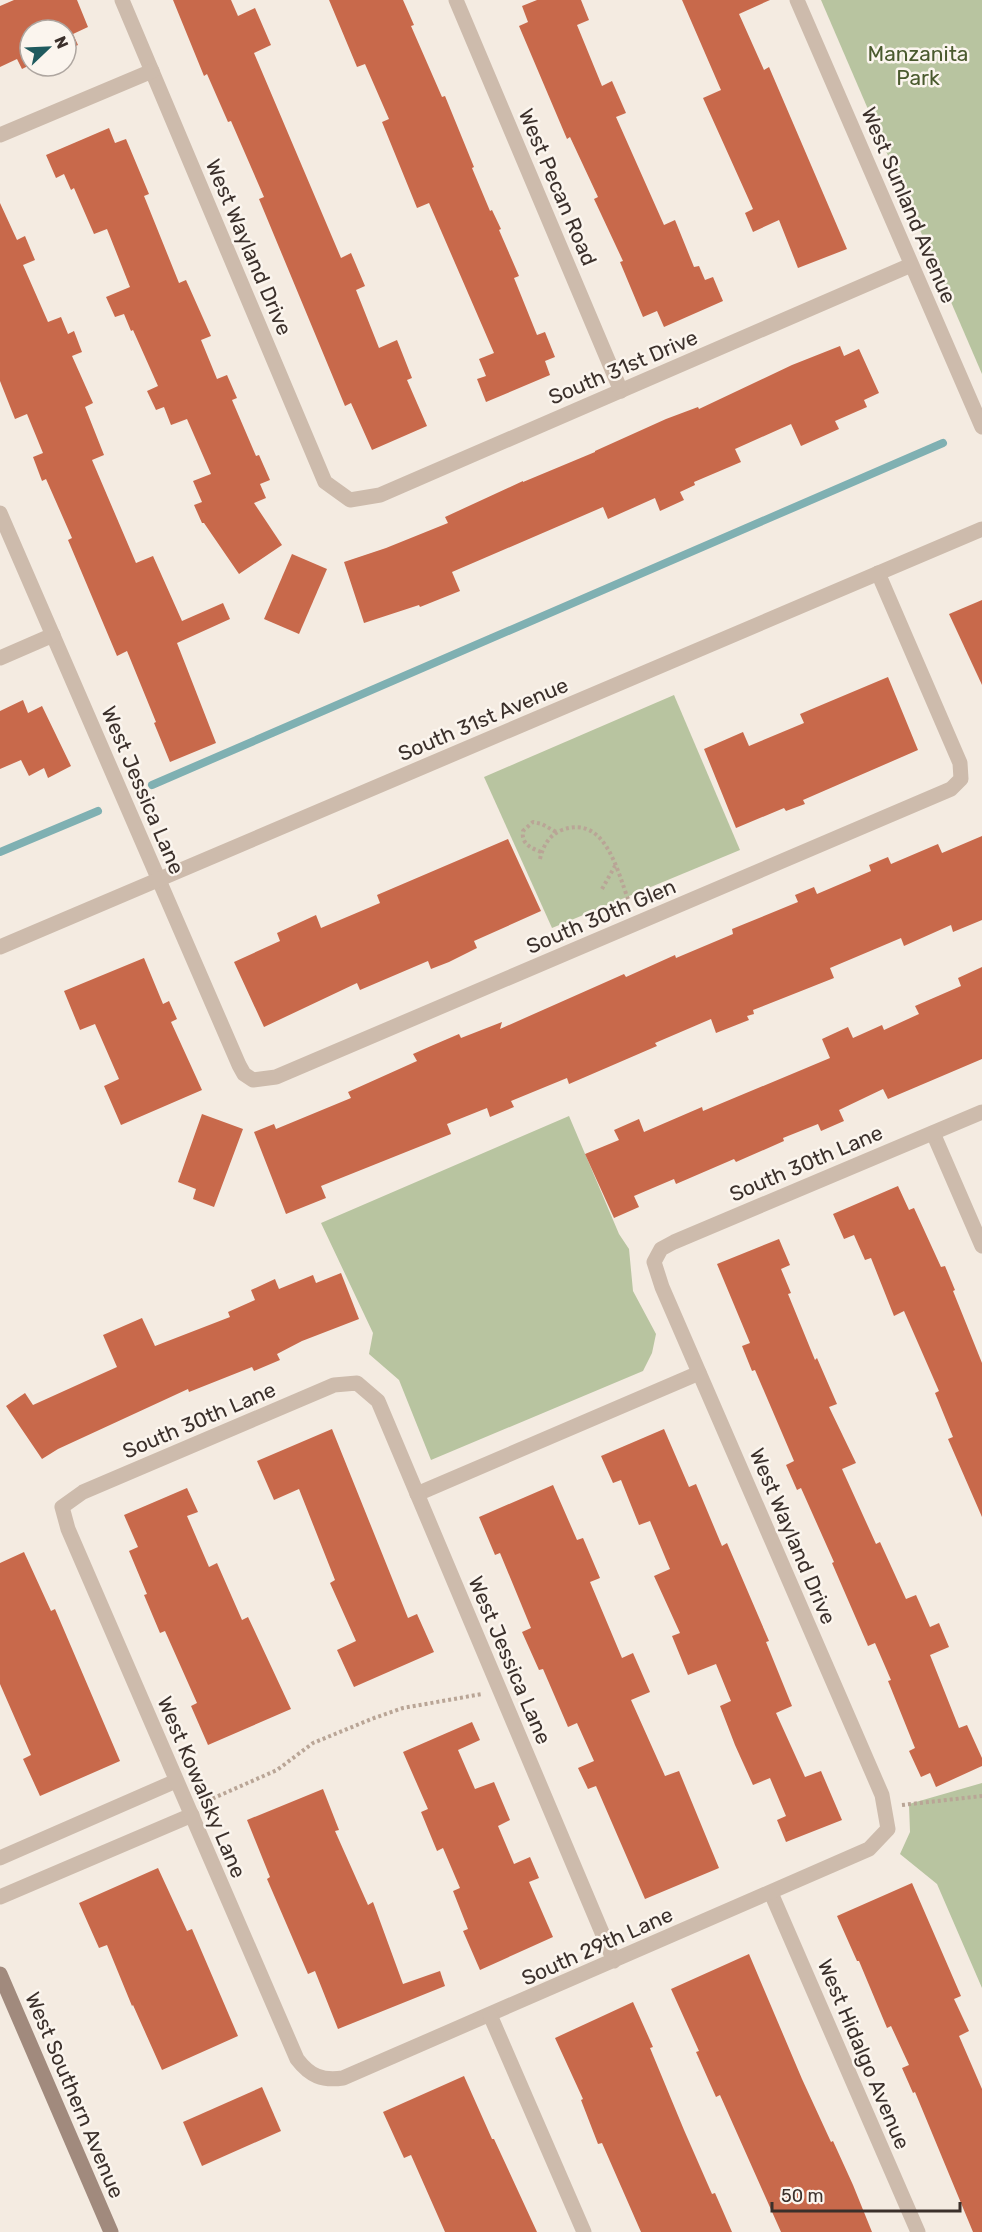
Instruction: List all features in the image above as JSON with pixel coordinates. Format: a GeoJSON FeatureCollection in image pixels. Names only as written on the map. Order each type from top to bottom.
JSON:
{"type":"FeatureCollection","features":[{"type":"Feature","properties":{"kind":"main road","name":"West Southern Avenue"},"geometry":{"type":"LineString","coordinates":[[0,1974],[111,2232]]}},
{"type":"Feature","properties":{"kind":"street","name":"West Wayland Drive"},"geometry":{"type":"LineString","coordinates":[[122,0],[325,482],[350,500]]}},
{"type":"Feature","properties":{"kind":"street","name":"West Pecan Road"},"geometry":{"type":"LineString","coordinates":[[456,0],[621,391]]}},
{"type":"Feature","properties":{"kind":"street","name":"West Sunland Avenue"},"geometry":{"type":"LineString","coordinates":[[797,0],[982,427]]}},
{"type":"Feature","properties":{"kind":"street"},"geometry":{"type":"LineString","coordinates":[[0,135],[152,70]]}},
{"type":"Feature","properties":{"kind":"street","name":"South 31st Drive"},"geometry":{"type":"LineString","coordinates":[[350,500],[380,495],[911,265]]}},
{"type":"Feature","properties":{"kind":"street","name":"West Jessica Lane"},"geometry":{"type":"LineString","coordinates":[[0,513],[239,1065],[244,1074],[253,1080]]}},
{"type":"Feature","properties":{"kind":"street","name":"South 31st Avenue"},"geometry":{"type":"LineString","coordinates":[[0,947],[982,529]]}},
{"type":"Feature","properties":{"kind":"street","name":"South 30th Glen"},"geometry":{"type":"LineString","coordinates":[[253,1080],[276,1077],[298,1068],[951,789],[961,779],[960,763],[878,573]]}},
{"type":"Feature","properties":{"kind":"street"},"geometry":{"type":"LineString","coordinates":[[0,658],[53,635]]}},
{"type":"Feature","properties":{"kind":"street","name":"South 30th Lane"},"geometry":{"type":"LineString","coordinates":[[654,1262],[662,1249],[674,1242],[982,1112]]}},
{"type":"Feature","properties":{"kind":"street"},"geometry":{"type":"LineString","coordinates":[[933,1133],[982,1246]]}},
{"type":"Feature","properties":{"kind":"street","name":"West Wayland Drive"},"geometry":{"type":"LineString","coordinates":[[654,1262],[662,1287],[868,1762],[885,1806],[888,1829]]}},
{"type":"Feature","properties":{"kind":"street"},"geometry":{"type":"LineString","coordinates":[[417,1494],[699,1373]]}},
{"type":"Feature","properties":{"kind":"street","name":"West Jessica Lane"},"geometry":{"type":"LineString","coordinates":[[357,1383],[378,1401],[614,1961]]}},
{"type":"Feature","properties":{"kind":"street","name":"South 30th Lane"},"geometry":{"type":"LineString","coordinates":[[62,1508],[83,1492],[334,1385],[357,1383]]}},
{"type":"Feature","properties":{"kind":"street","name":"West Kowalsky Lane"},"geometry":{"type":"LineString","coordinates":[[62,1508],[68,1529],[297,2059],[304,2069],[314,2076]]}},
{"type":"Feature","properties":{"kind":"street"},"geometry":{"type":"LineString","coordinates":[[0,1858],[177,1781]]}},
{"type":"Feature","properties":{"kind":"street"},"geometry":{"type":"LineString","coordinates":[[0,1897],[190,1812]]}},
{"type":"Feature","properties":{"kind":"street","name":"South 29th Lane"},"geometry":{"type":"LineString","coordinates":[[314,2076],[327,2080],[343,2078],[490,2015],[869,1849],[888,1829]]}},
{"type":"Feature","properties":{"kind":"street","name":"West Hidalgo Avenue"},"geometry":{"type":"LineString","coordinates":[[771,1893],[918,2232]]}},
{"type":"Feature","properties":{"kind":"street"},"geometry":{"type":"LineString","coordinates":[[490,2015],[584,2232]]}},
{"type":"Feature","properties":{"kind":"path"},"geometry":{"type":"LineString","coordinates":[[541,852],[524,842],[523,831],[533,822],[542,824],[557,833]]}},
{"type":"Feature","properties":{"kind":"path"},"geometry":{"type":"LineString","coordinates":[[540,858],[548,840],[557,833],[572,828],[591,831],[608,847],[628,899]]}},
{"type":"Feature","properties":{"kind":"path"},"geometry":{"type":"LineString","coordinates":[[603,889],[615,866]]}},
{"type":"Feature","properties":{"kind":"path"},"geometry":{"type":"LineString","coordinates":[[190,1812],[277,1770],[313,1743],[374,1718],[403,1708],[478,1696],[500,1688]]}},
{"type":"Feature","properties":{"kind":"path"},"geometry":{"type":"LineString","coordinates":[[885,1806],[952,1801],[982,1796]]}},
{"type":"Feature","properties":{"kind":"green space","name":"Manzanita Park"},"geometry":{"type":"Polygon","coordinates":[[[821,0],[982,0],[982,374],[821,0]]]}},
{"type":"Feature","properties":{"kind":"green space"},"geometry":{"type":"Polygon","coordinates":[[[674,695],[740,850],[552,928],[484,777],[674,695]]]}},
{"type":"Feature","properties":{"kind":"green space"},"geometry":{"type":"Polygon","coordinates":[[[569,1116],[619,1234],[629,1249],[633,1291],[656,1334],[652,1353],[643,1371],[431,1460],[399,1380],[369,1354],[373,1333],[321,1223],[569,1116]]]}},
{"type":"Feature","properties":{"kind":"green space"},"geometry":{"type":"Polygon","coordinates":[[[982,1783],[982,1988],[937,1884],[900,1854],[910,1832],[909,1804],[982,1783]]]}},
{"type":"Feature","properties":{"kind":"building"},"geometry":{"type":"Polygon","coordinates":[[[14,0],[77,0],[88,27],[78,32],[78,18],[18,18],[18,61],[17,59],[0,67],[0,6],[14,0]]]}},
{"type":"Feature","properties":{"kind":"building"},"geometry":{"type":"Polygon","coordinates":[[[173,0],[231,0],[238,16],[255,8],[271,45],[254,53],[341,258],[351,253],[365,286],[356,290],[379,348],[397,340],[412,378],[407,380],[427,426],[372,450],[351,403],[345,406],[259,199],[264,197],[231,121],[228,122],[207,74],[204,76],[173,0]]]}},
{"type":"Feature","properties":{"kind":"building"},"geometry":{"type":"Polygon","coordinates":[[[329,0],[403,0],[414,25],[411,26],[442,97],[445,96],[490,211],[492,210],[501,229],[499,230],[519,276],[514,278],[537,335],[545,332],[555,357],[545,361],[550,375],[486,402],[477,379],[486,376],[479,359],[494,353],[429,203],[417,208],[382,122],[389,119],[365,64],[357,67],[329,0]]]}},
{"type":"Feature","properties":{"kind":"building"},"geometry":{"type":"Polygon","coordinates":[[[537,0],[581,0],[589,20],[577,25],[602,86],[612,81],[626,113],[616,117],[664,225],[675,220],[694,267],[699,266],[705,280],[713,277],[723,301],[664,327],[657,311],[643,317],[620,262],[623,261],[594,199],[598,197],[570,137],[567,139],[519,26],[528,22],[522,6],[537,0]]]}},
{"type":"Feature","properties":{"kind":"building"},"geometry":{"type":"Polygon","coordinates":[[[682,0],[770,0],[739,14],[764,70],[769,67],[847,249],[798,268],[779,220],[753,232],[745,213],[753,209],[703,98],[721,90],[682,0]]]}},
{"type":"Feature","properties":{"kind":"building"},"geometry":{"type":"Polygon","coordinates":[[[109,128],[115,143],[126,139],[149,194],[144,196],[179,283],[186,280],[211,336],[201,340],[217,379],[227,375],[237,398],[232,400],[256,456],[259,455],[270,480],[260,484],[266,498],[254,503],[282,545],[239,574],[202,523],[194,505],[202,502],[193,481],[211,474],[187,419],[171,425],[164,407],[156,410],[147,391],[158,386],[124,314],[115,317],[106,297],[130,287],[107,229],[94,234],[74,188],[71,190],[64,174],[56,178],[46,155],[109,128]]]}},
{"type":"Feature","properties":{"kind":"building"},"geometry":{"type":"Polygon","coordinates":[[[0,203],[17,240],[25,236],[35,260],[23,265],[48,322],[61,317],[68,334],[74,331],[82,352],[72,356],[93,403],[85,407],[104,455],[92,460],[136,563],[153,556],[182,621],[223,603],[230,619],[177,643],[216,743],[170,762],[127,651],[117,656],[68,540],[72,538],[46,479],[42,481],[33,457],[43,453],[27,414],[15,419],[0,381],[0,203]]]}},
{"type":"Feature","properties":{"kind":"building"},"geometry":{"type":"Polygon","coordinates":[[[840,346],[844,356],[859,349],[879,393],[864,400],[867,407],[835,421],[839,429],[801,446],[791,424],[735,449],[741,462],[694,482],[695,485],[680,492],[684,500],[660,511],[655,498],[608,519],[603,507],[452,572],[460,591],[420,607],[419,605],[364,623],[344,562],[448,523],[445,517],[523,481],[595,452],[666,419],[698,407],[699,409],[792,365],[840,346]]]}},
{"type":"Feature","properties":{"kind":"building"},"geometry":{"type":"Polygon","coordinates":[[[292,554],[327,569],[299,634],[264,619],[292,554]]]}},
{"type":"Feature","properties":{"kind":"building"},"geometry":{"type":"Polygon","coordinates":[[[982,600],[982,685],[949,614],[982,600]]]}},
{"type":"Feature","properties":{"kind":"building"},"geometry":{"type":"Polygon","coordinates":[[[888,677],[918,750],[803,800],[805,804],[786,811],[784,808],[736,828],[704,749],[743,732],[749,746],[804,723],[800,714],[888,677]]]}},
{"type":"Feature","properties":{"kind":"building"},"geometry":{"type":"Polygon","coordinates":[[[23,700],[28,713],[42,706],[71,766],[48,778],[44,768],[29,776],[21,760],[0,769],[0,711],[23,700]]]}},
{"type":"Feature","properties":{"kind":"building"},"geometry":{"type":"Polygon","coordinates":[[[982,836],[982,920],[953,932],[951,925],[904,946],[901,938],[830,968],[834,978],[753,1010],[754,1014],[747,1016],[749,1020],[716,1033],[711,1019],[655,1043],[657,1046],[569,1084],[567,1078],[511,1101],[514,1107],[490,1117],[487,1108],[447,1124],[451,1134],[321,1186],[326,1198],[286,1214],[254,1132],[274,1124],[276,1129],[351,1098],[348,1092],[417,1061],[413,1054],[459,1034],[461,1038],[502,1022],[500,1029],[624,974],[626,977],[675,955],[676,958],[733,934],[732,929],[798,902],[795,895],[814,887],[817,894],[871,871],[869,865],[888,857],[891,864],[938,844],[942,853],[982,836]]]}},
{"type":"Feature","properties":{"kind":"building"},"geometry":{"type":"Polygon","coordinates":[[[508,839],[541,911],[474,941],[477,948],[449,962],[431,969],[428,961],[360,990],[357,983],[264,1027],[234,962],[280,941],[277,933],[316,915],[321,928],[380,903],[377,895],[508,839]]]}},
{"type":"Feature","properties":{"kind":"building"},"geometry":{"type":"Polygon","coordinates":[[[144,958],[163,1004],[169,1001],[177,1019],[171,1022],[202,1090],[121,1125],[104,1086],[119,1079],[95,1024],[80,1030],[64,991],[144,958]]]}},
{"type":"Feature","properties":{"kind":"building"},"geometry":{"type":"Polygon","coordinates":[[[982,967],[982,1059],[888,1099],[883,1089],[839,1110],[844,1121],[821,1131],[818,1124],[783,1138],[784,1141],[736,1162],[734,1159],[676,1184],[674,1179],[634,1196],[639,1207],[614,1218],[585,1154],[619,1140],[614,1130],[639,1119],[644,1132],[702,1107],[703,1111],[830,1058],[822,1039],[848,1027],[853,1038],[882,1025],[884,1030],[919,1014],[915,1006],[961,986],[958,978],[982,967]]]}},
{"type":"Feature","properties":{"kind":"building"},"geometry":{"type":"Polygon","coordinates":[[[202,1114],[243,1129],[214,1207],[193,1199],[196,1189],[178,1182],[202,1114]]]}},
{"type":"Feature","properties":{"kind":"building"},"geometry":{"type":"Polygon","coordinates":[[[898,1186],[909,1210],[914,1208],[941,1267],[945,1266],[982,1363],[982,1517],[948,1439],[953,1437],[935,1393],[939,1391],[904,1311],[894,1316],[871,1258],[865,1260],[854,1235],[844,1239],[833,1214],[898,1186]]]}},
{"type":"Feature","properties":{"kind":"building"},"geometry":{"type":"Polygon","coordinates":[[[779,1239],[790,1265],[781,1269],[791,1293],[788,1294],[815,1360],[817,1358],[837,1404],[829,1407],[856,1463],[842,1469],[876,1544],[880,1542],[906,1599],[916,1595],[930,1627],[939,1623],[949,1647],[930,1655],[959,1728],[967,1725],[982,1758],[982,1766],[936,1787],[930,1773],[921,1777],[909,1751],[915,1748],[875,1643],[868,1646],[801,1488],[797,1490],[786,1465],[794,1461],[755,1370],[752,1371],[742,1346],[750,1343],[717,1264],[779,1239]]]}},
{"type":"Feature","properties":{"kind":"building"},"geometry":{"type":"Polygon","coordinates":[[[341,1273],[359,1319],[302,1341],[277,1354],[280,1360],[254,1371],[252,1367],[189,1392],[188,1389],[58,1449],[42,1459],[6,1406],[25,1393],[33,1405],[117,1367],[103,1335],[142,1318],[155,1346],[230,1317],[228,1312],[255,1300],[251,1290],[275,1279],[279,1289],[313,1275],[316,1283],[341,1273]]]}},
{"type":"Feature","properties":{"kind":"building"},"geometry":{"type":"Polygon","coordinates":[[[332,1429],[408,1618],[417,1614],[434,1652],[354,1687],[337,1650],[356,1641],[330,1583],[335,1580],[299,1489],[274,1500],[257,1461],[332,1429]]]}},
{"type":"Feature","properties":{"kind":"building"},"geometry":{"type":"Polygon","coordinates":[[[664,1429],[689,1487],[696,1484],[722,1546],[727,1543],[769,1641],[766,1642],[792,1706],[776,1713],[805,1777],[821,1771],[842,1820],[786,1842],[777,1820],[786,1816],[770,1778],[753,1785],[735,1745],[720,1706],[731,1701],[716,1664],[688,1675],[672,1636],[680,1633],[654,1576],[670,1569],[650,1521],[639,1525],[621,1480],[613,1483],[601,1456],[664,1429]]]}},
{"type":"Feature","properties":{"kind":"building"},"geometry":{"type":"Polygon","coordinates":[[[553,1485],[577,1540],[583,1538],[600,1578],[590,1582],[622,1658],[633,1653],[650,1692],[631,1700],[665,1776],[679,1771],[719,1868],[645,1899],[596,1786],[588,1789],[578,1768],[594,1761],[577,1723],[568,1727],[543,1669],[539,1670],[522,1632],[531,1628],[500,1553],[495,1555],[479,1517],[553,1485]]]}},
{"type":"Feature","properties":{"kind":"building"},"geometry":{"type":"Polygon","coordinates":[[[187,1488],[198,1512],[187,1516],[209,1567],[217,1563],[242,1620],[248,1617],[291,1709],[208,1745],[191,1706],[197,1703],[165,1631],[160,1633],[144,1595],[147,1594],[129,1551],[138,1547],[124,1515],[187,1488]]]}},
{"type":"Feature","properties":{"kind":"building"},"geometry":{"type":"Polygon","coordinates":[[[24,1552],[51,1611],[55,1609],[120,1761],[40,1796],[23,1759],[31,1755],[0,1684],[0,1563],[24,1552]]]}},
{"type":"Feature","properties":{"kind":"building"},"geometry":{"type":"Polygon","coordinates":[[[472,1722],[480,1740],[458,1750],[475,1789],[494,1782],[510,1820],[498,1826],[514,1864],[530,1857],[539,1878],[529,1882],[553,1937],[480,1970],[463,1931],[468,1929],[453,1891],[460,1888],[443,1848],[437,1851],[421,1812],[428,1809],[403,1752],[472,1722]]]}},
{"type":"Feature","properties":{"kind":"building"},"geometry":{"type":"Polygon","coordinates":[[[323,1789],[339,1830],[335,1831],[368,1905],[373,1902],[403,1984],[440,1971],[445,1986],[338,2029],[315,1971],[308,1974],[267,1879],[270,1877],[247,1820],[323,1789]]]}},
{"type":"Feature","properties":{"kind":"building"},"geometry":{"type":"Polygon","coordinates":[[[158,1868],[187,1931],[192,1929],[238,2036],[162,2070],[107,1945],[99,1948],[79,1903],[158,1868]]]}},
{"type":"Feature","properties":{"kind":"building"},"geometry":{"type":"Polygon","coordinates":[[[912,1883],[961,1996],[954,1999],[969,2031],[959,2036],[982,2089],[982,2232],[973,2232],[915,2092],[913,2093],[902,2068],[909,2065],[891,2026],[887,2028],[837,1916],[912,1883]]]}},
{"type":"Feature","properties":{"kind":"building"},"geometry":{"type":"Polygon","coordinates":[[[749,1954],[802,2079],[831,2142],[833,2141],[872,2232],[781,2232],[720,2095],[716,2097],[696,2052],[699,2051],[671,1989],[749,1954]]]}},
{"type":"Feature","properties":{"kind":"building"},"geometry":{"type":"Polygon","coordinates":[[[633,2002],[653,2047],[650,2048],[684,2130],[712,2194],[715,2193],[732,2232],[641,2232],[602,2143],[598,2144],[581,2100],[583,2099],[555,2038],[633,2002]]]}},
{"type":"Feature","properties":{"kind":"building"},"geometry":{"type":"Polygon","coordinates":[[[464,2076],[537,2232],[445,2232],[411,2155],[404,2158],[383,2112],[464,2076]]]}},
{"type":"Feature","properties":{"kind":"building"},"geometry":{"type":"Polygon","coordinates":[[[262,2087],[281,2131],[202,2166],[183,2122],[262,2087]]]}},
{"type":"Feature","properties":{"kind":"waterway"},"geometry":{"type":"LineString","coordinates":[[152,785],[943,443]]}},
{"type":"Feature","properties":{"kind":"waterway"},"geometry":{"type":"LineString","coordinates":[[0,852],[98,811]]}}]}
